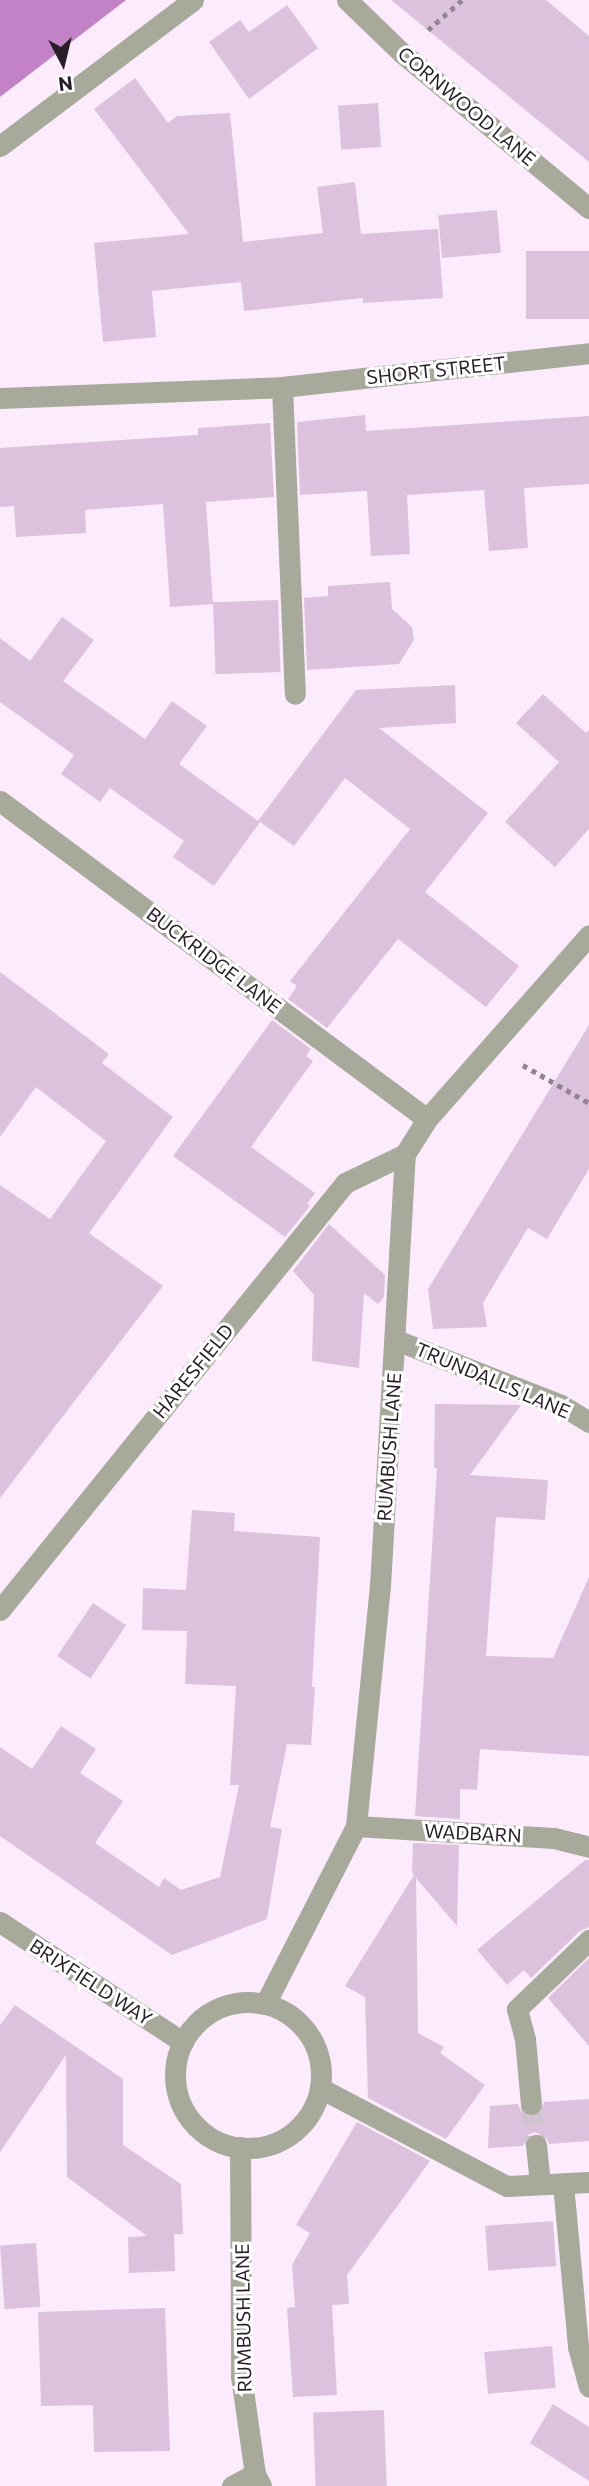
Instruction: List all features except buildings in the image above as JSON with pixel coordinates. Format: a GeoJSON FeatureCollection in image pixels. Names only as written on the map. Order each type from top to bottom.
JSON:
{"type":"FeatureCollection","features":[{"type":"Feature","properties":{"kind":"street"},"geometry":{"type":"LineString","coordinates":[[0,146],[193,0]]}},
{"type":"Feature","properties":{"kind":"street","name":"CORNWOOD LANE"},"geometry":{"type":"LineString","coordinates":[[347,0],[402,53],[589,208]]}},
{"type":"Feature","properties":{"kind":"street","name":"SHORT STREET"},"geometry":{"type":"LineString","coordinates":[[0,398],[282,387],[589,353]]}},
{"type":"Feature","properties":{"kind":"street"},"geometry":{"type":"LineString","coordinates":[[282,387],[295,694]]}},
{"type":"Feature","properties":{"kind":"street","name":"BUCKRIDGE LANE"},"geometry":{"type":"LineString","coordinates":[[0,801],[427,1119]]}},
{"type":"Feature","properties":{"kind":"street","name":"RUMBUSH LANE"},"geometry":{"type":"LineString","coordinates":[[265,2004],[356,1826],[380,1586],[405,1154],[427,1119],[589,935]]}},
{"type":"Feature","properties":{"kind":"street","name":"HARESFIELD"},"geometry":{"type":"LineString","coordinates":[[0,1610],[345,1183],[405,1154]]}},
{"type":"Feature","properties":{"kind":"street","name":"TRUNDALLS LANE"},"geometry":{"type":"LineString","coordinates":[[396,1340],[561,1405],[589,1422]]}},
{"type":"Feature","properties":{"kind":"street","name":"WADBARN"},"geometry":{"type":"LineString","coordinates":[[356,1826],[554,1838],[589,1847]]}},
{"type":"Feature","properties":{"kind":"street","name":"BRIXFIELD WAY"},"geometry":{"type":"LineString","coordinates":[[0,1922],[183,2042]]}},
{"type":"Feature","properties":{"kind":"street"},"geometry":{"type":"LineString","coordinates":[[531,2104],[525,2039],[517,2009],[589,1940]]}},
{"type":"Feature","properties":{"kind":"street"},"geometry":{"type":"LineString","coordinates":[[241,2002],[265,2004],[286,2012],[302,2026],[315,2045],[321,2066],[320,2088],[313,2109],[300,2126],[282,2140],[262,2147],[240,2147],[217,2141],[198,2128],[183,2109],[176,2088],[175,2064],[183,2042],[197,2022],[217,2008],[241,2002]]}},
{"type":"Feature","properties":{"kind":"street"},"geometry":{"type":"LineString","coordinates":[[320,2088],[507,2186],[589,2182]]}},
{"type":"Feature","properties":{"kind":"street"},"geometry":{"type":"LineString","coordinates":[[536,2145],[540,2184]]}},
{"type":"Feature","properties":{"kind":"street","name":"RUMBUSH LANE"},"geometry":{"type":"LineString","coordinates":[[240,2147],[241,2376],[258,2480]]}},
{"type":"Feature","properties":{"kind":"street"},"geometry":{"type":"LineString","coordinates":[[563,2184],[578,2347],[589,2388]]}},
{"type":"Feature","properties":{"kind":"street"},"geometry":{"type":"LineString","coordinates":[[232,2486],[258,2480]]}},
{"type":"Feature","properties":{"kind":"path"},"geometry":{"type":"LineString","coordinates":[[490,1046],[589,1103]]}},
{"type":"Feature","properties":{"kind":"shaded area"},"geometry":{"type":"Polygon","coordinates":[[[0,0],[126,0],[0,97],[0,0]]]}},
{"type":"Feature","properties":{"kind":"tunnel"},"geometry":{"type":"LineString","coordinates":[[531,2104],[536,2145]]}}]}
